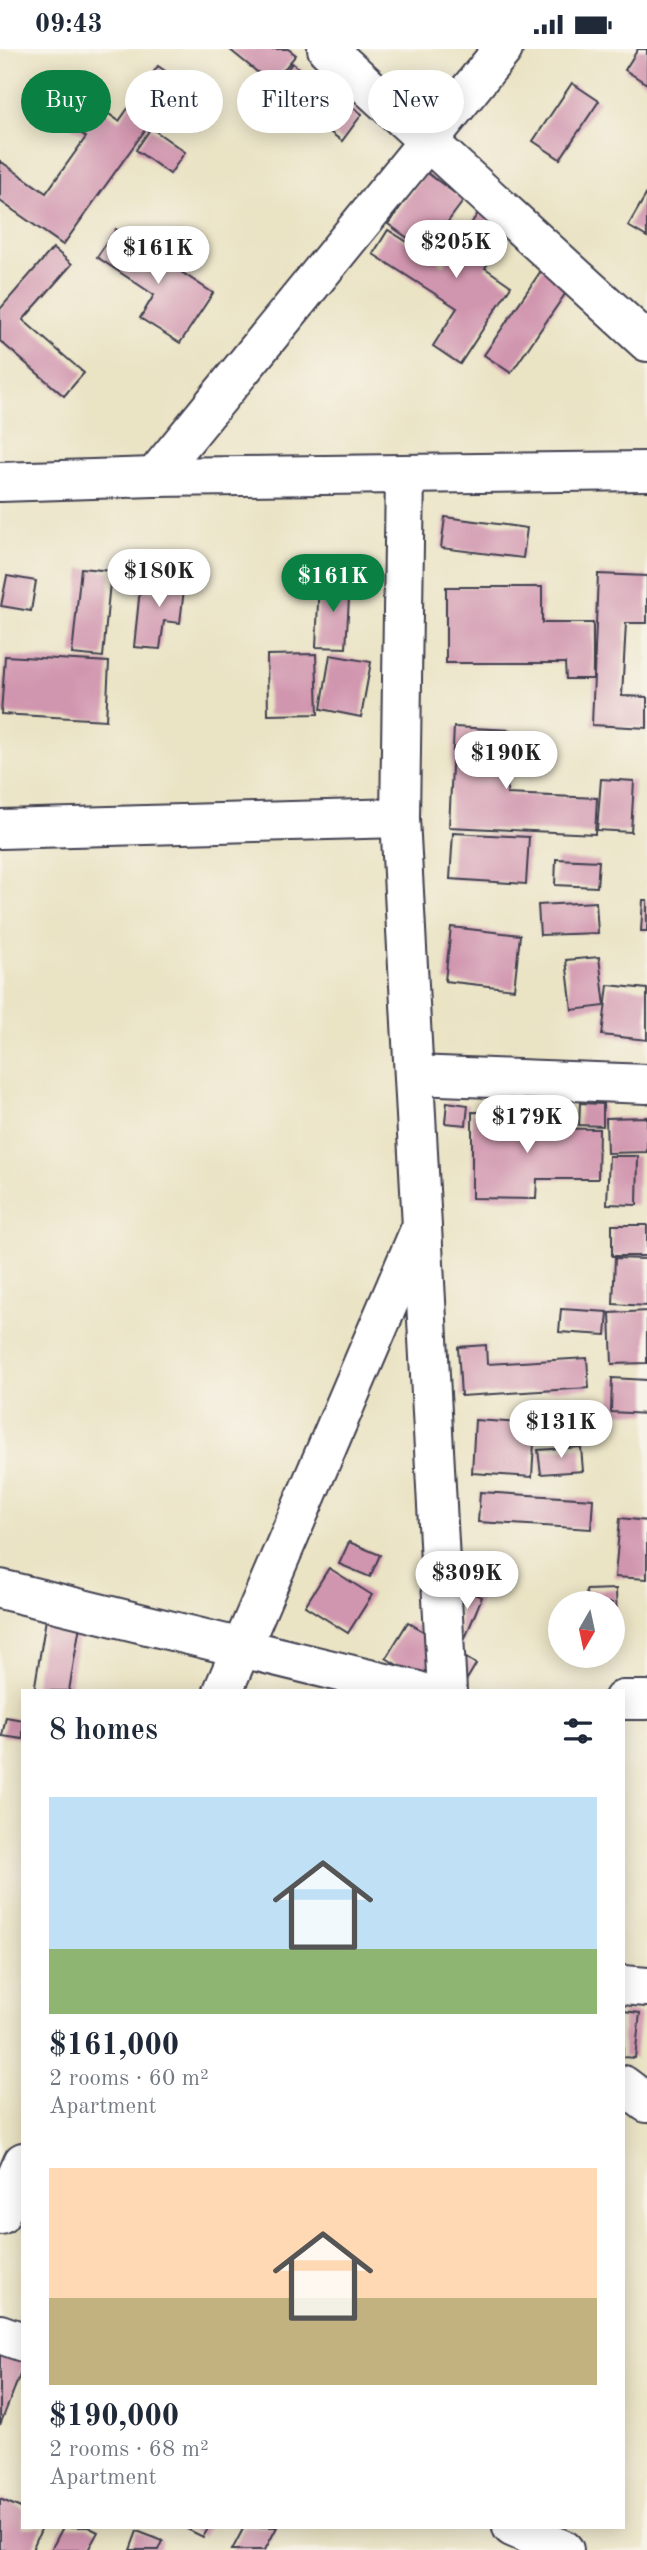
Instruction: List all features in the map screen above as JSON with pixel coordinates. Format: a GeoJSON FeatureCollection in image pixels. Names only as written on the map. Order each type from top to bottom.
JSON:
{"type":"FeatureCollection","features":[{"type":"Feature","properties":{"kind":"street"},"geometry":{"type":"LineString","coordinates":[[327,49],[647,342]]}},
{"type":"Feature","properties":{"kind":"street"},"geometry":{"type":"LineString","coordinates":[[154,477],[503,49]]}},
{"type":"Feature","properties":{"kind":"street"},"geometry":{"type":"LineString","coordinates":[[0,482],[154,477],[647,471]]}},
{"type":"Feature","properties":{"kind":"street"},"geometry":{"type":"LineString","coordinates":[[405,474],[400,818],[447,1689]]}},
{"type":"Feature","properties":{"kind":"street"},"geometry":{"type":"LineString","coordinates":[[0,829],[400,818]]}},
{"type":"Feature","properties":{"kind":"street"},"geometry":{"type":"LineString","coordinates":[[414,1075],[647,1084]]}},
{"type":"Feature","properties":{"kind":"street"},"geometry":{"type":"LineString","coordinates":[[224,1689],[422,1224]]}},
{"type":"Feature","properties":{"kind":"street"},"geometry":{"type":"LineString","coordinates":[[0,1589],[410,1689]]}},
{"type":"Feature","properties":{"kind":"street"},"geometry":{"type":"LineString","coordinates":[[625,1700],[647,1700]]}},
{"type":"Feature","properties":{"kind":"street"},"geometry":{"type":"LineString","coordinates":[[625,1985],[647,1987]]}},
{"type":"Feature","properties":{"kind":"street"},"geometry":{"type":"LineString","coordinates":[[625,2086],[647,2103]]}},
{"type":"Feature","properties":{"kind":"street"},"geometry":{"type":"LineString","coordinates":[[0,2215],[21,2167]]}},
{"type":"Feature","properties":{"kind":"street"},"geometry":{"type":"LineString","coordinates":[[0,2334],[21,2341]]}},
{"type":"Feature","properties":{"kind":"street"},"geometry":{"type":"LineString","coordinates":[[517,2529],[564,2550]]}},
{"type":"Feature","properties":{"kind":"building"},"geometry":{"type":"Polygon","coordinates":[[[229,49],[288,49],[296,55],[284,70],[255,70],[229,49]]]}},
{"type":"Feature","properties":{"kind":"building"},"geometry":{"type":"Polygon","coordinates":[[[638,49],[647,49],[647,84],[625,70],[638,49]]]}},
{"type":"Feature","properties":{"kind":"building"},"geometry":{"type":"Polygon","coordinates":[[[292,63],[302,70],[287,70],[292,63]]]}},
{"type":"Feature","properties":{"kind":"building"},"geometry":{"type":"Polygon","coordinates":[[[572,83],[599,101],[560,159],[533,141],[572,83]]]}},
{"type":"Feature","properties":{"kind":"building"},"geometry":{"type":"Polygon","coordinates":[[[354,108],[362,114],[354,125],[354,108]]]}},
{"type":"Feature","properties":{"kind":"building"},"geometry":{"type":"Polygon","coordinates":[[[125,113],[125,133],[143,133],[63,245],[0,201],[0,161],[46,193],[86,137],[80,133],[111,133],[111,115],[119,121],[125,113]]]}},
{"type":"Feature","properties":{"kind":"building"},"geometry":{"type":"Polygon","coordinates":[[[148,133],[158,133],[185,152],[170,174],[136,150],[148,133]]]}},
{"type":"Feature","properties":{"kind":"building"},"geometry":{"type":"Polygon","coordinates":[[[331,133],[348,133],[342,141],[331,133]]]}},
{"type":"Feature","properties":{"kind":"building"},"geometry":{"type":"Polygon","coordinates":[[[426,172],[464,200],[426,251],[388,224],[426,172]]]}},
{"type":"Feature","properties":{"kind":"building"},"geometry":{"type":"Polygon","coordinates":[[[647,193],[647,237],[628,226],[647,193]]]}},
{"type":"Feature","properties":{"kind":"building"},"geometry":{"type":"Polygon","coordinates":[[[480,210],[510,229],[485,268],[511,286],[460,364],[433,346],[457,308],[373,254],[388,230],[444,265],[480,210]]]}},
{"type":"Feature","properties":{"kind":"building"},"geometry":{"type":"Polygon","coordinates":[[[116,229],[213,293],[180,343],[140,318],[154,295],[97,257],[116,229]]]}},
{"type":"Feature","properties":{"kind":"building"},"geometry":{"type":"Polygon","coordinates":[[[53,248],[72,264],[23,320],[84,373],[64,396],[0,341],[0,309],[53,248]]]}},
{"type":"Feature","properties":{"kind":"building"},"geometry":{"type":"Polygon","coordinates":[[[547,262],[574,281],[511,373],[484,355],[547,262]]]}},
{"type":"Feature","properties":{"kind":"building"},"geometry":{"type":"Polygon","coordinates":[[[445,517],[527,528],[523,558],[441,548],[445,517]]]}},
{"type":"Feature","properties":{"kind":"building"},"geometry":{"type":"Polygon","coordinates":[[[81,568],[111,571],[103,657],[72,654],[81,568]]]}},
{"type":"Feature","properties":{"kind":"building"},"geometry":{"type":"Polygon","coordinates":[[[162,569],[186,572],[180,623],[164,621],[160,649],[134,647],[140,589],[160,592],[162,569]]]}},
{"type":"Feature","properties":{"kind":"building"},"geometry":{"type":"Polygon","coordinates":[[[598,574],[647,576],[647,623],[626,623],[622,696],[647,697],[647,728],[592,725],[598,574]]]}},
{"type":"Feature","properties":{"kind":"building"},"geometry":{"type":"Polygon","coordinates":[[[7,576],[36,581],[31,611],[1,606],[7,576]]]}},
{"type":"Feature","properties":{"kind":"building"},"geometry":{"type":"Polygon","coordinates":[[[319,580],[350,582],[346,648],[316,647],[319,580]]]}},
{"type":"Feature","properties":{"kind":"building"},"geometry":{"type":"Polygon","coordinates":[[[446,587],[542,587],[542,623],[593,623],[593,679],[566,679],[565,663],[446,663],[446,587]]]}},
{"type":"Feature","properties":{"kind":"building"},"geometry":{"type":"Polygon","coordinates":[[[316,654],[318,714],[268,715],[267,655],[316,654]]]}},
{"type":"Feature","properties":{"kind":"building"},"geometry":{"type":"Polygon","coordinates":[[[330,655],[371,662],[361,717],[321,709],[330,655]]]}},
{"type":"Feature","properties":{"kind":"building"},"geometry":{"type":"Polygon","coordinates":[[[5,656],[109,662],[106,720],[1,714],[5,656]]]}},
{"type":"Feature","properties":{"kind":"building"},"geometry":{"type":"Polygon","coordinates":[[[454,727],[510,730],[507,794],[597,798],[595,834],[449,827],[454,727]]]}},
{"type":"Feature","properties":{"kind":"building"},"geometry":{"type":"Polygon","coordinates":[[[601,779],[634,781],[631,832],[597,830],[601,779]]]}},
{"type":"Feature","properties":{"kind":"building"},"geometry":{"type":"Polygon","coordinates":[[[453,833],[529,837],[526,884],[450,879],[453,833]]]}},
{"type":"Feature","properties":{"kind":"building"},"geometry":{"type":"Polygon","coordinates":[[[556,859],[599,861],[597,887],[555,885],[556,859]]]}},
{"type":"Feature","properties":{"kind":"building"},"geometry":{"type":"Polygon","coordinates":[[[643,900],[647,900],[647,931],[641,931],[643,900]]]}},
{"type":"Feature","properties":{"kind":"building"},"geometry":{"type":"Polygon","coordinates":[[[596,902],[598,933],[540,935],[538,905],[596,902]]]}},
{"type":"Feature","properties":{"kind":"building"},"geometry":{"type":"Polygon","coordinates":[[[451,927],[520,935],[514,989],[445,981],[451,927]]]}},
{"type":"Feature","properties":{"kind":"building"},"geometry":{"type":"Polygon","coordinates":[[[599,957],[605,1006],[572,1010],[566,960],[599,957]]]}},
{"type":"Feature","properties":{"kind":"building"},"geometry":{"type":"Polygon","coordinates":[[[608,985],[647,989],[647,1040],[602,1035],[608,985]]]}},
{"type":"Feature","properties":{"kind":"building"},"geometry":{"type":"Polygon","coordinates":[[[447,1102],[468,1105],[466,1125],[445,1123],[447,1102]]]}},
{"type":"Feature","properties":{"kind":"building"},"geometry":{"type":"Polygon","coordinates":[[[580,1103],[603,1104],[603,1126],[579,1125],[580,1103]]]}},
{"type":"Feature","properties":{"kind":"building"},"geometry":{"type":"Polygon","coordinates":[[[472,1112],[532,1113],[532,1128],[599,1129],[598,1179],[537,1179],[536,1199],[472,1198],[472,1112]]]}},
{"type":"Feature","properties":{"kind":"building"},"geometry":{"type":"Polygon","coordinates":[[[647,1117],[647,1152],[607,1153],[606,1118],[647,1117]]]}},
{"type":"Feature","properties":{"kind":"building"},"geometry":{"type":"Polygon","coordinates":[[[609,1156],[638,1156],[637,1205],[607,1204],[609,1156]]]}},
{"type":"Feature","properties":{"kind":"building"},"geometry":{"type":"Polygon","coordinates":[[[612,1225],[647,1225],[647,1256],[612,1256],[612,1225]]]}},
{"type":"Feature","properties":{"kind":"building"},"geometry":{"type":"Polygon","coordinates":[[[615,1258],[647,1259],[647,1306],[613,1304],[615,1258]]]}},
{"type":"Feature","properties":{"kind":"building"},"geometry":{"type":"Polygon","coordinates":[[[561,1309],[608,1312],[606,1335],[559,1332],[561,1309]]]}},
{"type":"Feature","properties":{"kind":"building"},"geometry":{"type":"Polygon","coordinates":[[[647,1311],[647,1363],[612,1364],[610,1313],[647,1311]]]}},
{"type":"Feature","properties":{"kind":"building"},"geometry":{"type":"Polygon","coordinates":[[[486,1345],[487,1364],[587,1358],[589,1388],[461,1396],[458,1347],[486,1345]]]}},
{"type":"Feature","properties":{"kind":"building"},"geometry":{"type":"Polygon","coordinates":[[[612,1378],[647,1380],[647,1414],[611,1412],[612,1378]]]}},
{"type":"Feature","properties":{"kind":"building"},"geometry":{"type":"Polygon","coordinates":[[[475,1420],[535,1424],[532,1477],[472,1473],[475,1420]]]}},
{"type":"Feature","properties":{"kind":"building"},"geometry":{"type":"Polygon","coordinates":[[[581,1447],[583,1471],[541,1474],[538,1450],[581,1447]]]}},
{"type":"Feature","properties":{"kind":"building"},"geometry":{"type":"Polygon","coordinates":[[[480,1492],[593,1499],[591,1529],[478,1522],[480,1492]]]}},
{"type":"Feature","properties":{"kind":"building"},"geometry":{"type":"Polygon","coordinates":[[[620,1518],[647,1521],[647,1579],[615,1577],[620,1518]]]}},
{"type":"Feature","properties":{"kind":"building"},"geometry":{"type":"Polygon","coordinates":[[[349,1542],[380,1555],[370,1577],[339,1564],[349,1542]]]}},
{"type":"Feature","properties":{"kind":"building"},"geometry":{"type":"Polygon","coordinates":[[[329,1568],[372,1595],[348,1633],[305,1606],[329,1568]]]}},
{"type":"Feature","properties":{"kind":"building"},"geometry":{"type":"Polygon","coordinates":[[[459,1588],[482,1597],[461,1648],[459,1588]]]}},
{"type":"Feature","properties":{"kind":"building"},"geometry":{"type":"Polygon","coordinates":[[[616,1589],[616,1591],[586,1591],[616,1589]]]}},
{"type":"Feature","properties":{"kind":"building"},"geometry":{"type":"Polygon","coordinates":[[[46,1619],[80,1625],[69,1689],[34,1689],[46,1619]]]}},
{"type":"Feature","properties":{"kind":"building"},"geometry":{"type":"Polygon","coordinates":[[[408,1622],[476,1664],[461,1689],[436,1689],[386,1658],[408,1622]]]}},
{"type":"Feature","properties":{"kind":"building"},"geometry":{"type":"Polygon","coordinates":[[[6,1717],[21,1720],[21,1739],[2,1736],[6,1717]]]}},
{"type":"Feature","properties":{"kind":"building"},"geometry":{"type":"Polygon","coordinates":[[[625,2011],[640,2013],[635,2058],[625,2057],[625,2011]]]}},
{"type":"Feature","properties":{"kind":"building"},"geometry":{"type":"Polygon","coordinates":[[[0,2335],[21,2343],[21,2372],[0,2425],[0,2335]]]}},
{"type":"Feature","properties":{"kind":"building"},"geometry":{"type":"Polygon","coordinates":[[[0,2499],[21,2508],[21,2529],[41,2529],[32,2550],[0,2550],[0,2499]]]}},
{"type":"Feature","properties":{"kind":"building"},"geometry":{"type":"Polygon","coordinates":[[[62,2529],[92,2529],[98,2532],[88,2550],[51,2550],[62,2529]]]}},
{"type":"Feature","properties":{"kind":"building"},"geometry":{"type":"Polygon","coordinates":[[[187,2529],[208,2529],[203,2537],[187,2529]]]}},
{"type":"Feature","properties":{"kind":"building"},"geometry":{"type":"Polygon","coordinates":[[[243,2529],[276,2529],[265,2550],[232,2550],[243,2529]]]}},
{"type":"Feature","properties":{"kind":"building"},"geometry":{"type":"Polygon","coordinates":[[[137,2531],[163,2541],[159,2550],[130,2550],[137,2531]]]}}]}
